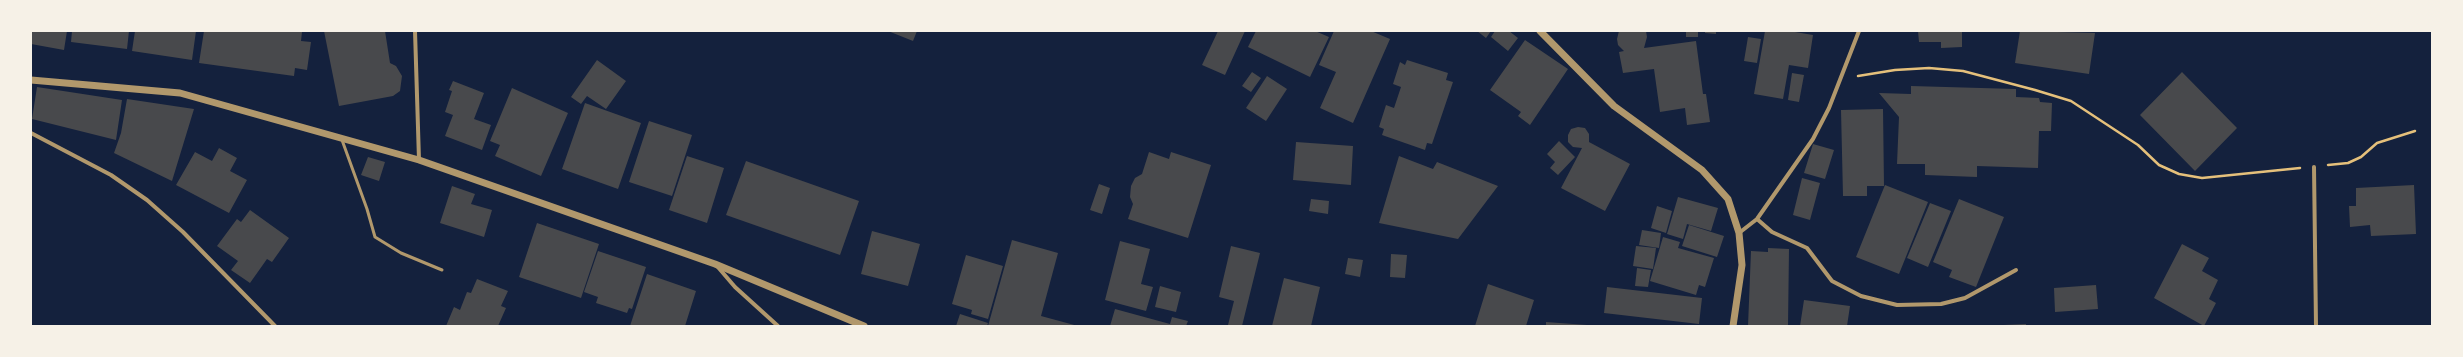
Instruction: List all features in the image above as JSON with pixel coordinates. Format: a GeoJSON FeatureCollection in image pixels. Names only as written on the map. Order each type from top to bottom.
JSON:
{"type":"FeatureCollection","features":[{"type":"Feature","properties":{"kind":"street"},"geometry":{"type":"LineString","coordinates":[[415,31],[419,160]]}},
{"type":"Feature","properties":{"kind":"street"},"geometry":{"type":"LineString","coordinates":[[1540,31],[1614,106],[1702,170],[1728,199],[1739,233],[1742,265],[1733,326]]}},
{"type":"Feature","properties":{"kind":"street"},"geometry":{"type":"LineString","coordinates":[[1739,233],[1757,219],[1813,139],[1829,108],[1839,79],[1859,31]]}},
{"type":"Feature","properties":{"kind":"street"},"geometry":{"type":"LineString","coordinates":[[31,80],[180,93],[419,160],[715,264],[864,326]]}},
{"type":"Feature","properties":{"kind":"street"},"geometry":{"type":"LineString","coordinates":[[31,133],[111,175],[147,200],[183,232],[275,326]]}},
{"type":"Feature","properties":{"kind":"street"},"geometry":{"type":"LineString","coordinates":[[2314,167],[2316,326]]}},
{"type":"Feature","properties":{"kind":"street"},"geometry":{"type":"LineString","coordinates":[[1757,219],[1772,232],[1807,248],[1832,281],[1861,296],[1897,304],[1941,304],[1965,298],[2016,270]]}},
{"type":"Feature","properties":{"kind":"street"},"geometry":{"type":"LineString","coordinates":[[715,264],[735,287],[778,326]]}},
{"type":"Feature","properties":{"kind":"lane"},"geometry":{"type":"LineString","coordinates":[[341,138],[367,209],[375,237],[401,253],[442,270]]}},
{"type":"Feature","properties":{"kind":"path"},"geometry":{"type":"LineString","coordinates":[[1839,79],[1895,70],[1929,68],[1963,72],[2001,80],[2071,101],[2138,145],[2159,165],[2187,176],[2202,178],[2348,163],[2361,157],[2377,143],[2415,131]]}},
{"type":"Feature","properties":{"kind":"building"},"geometry":{"type":"Polygon","coordinates":[[[31,31],[67,31],[64,50],[31,44],[31,31]]]}},
{"type":"Feature","properties":{"kind":"building"},"geometry":{"type":"Polygon","coordinates":[[[72,31],[129,31],[127,49],[71,42],[72,31]]]}},
{"type":"Feature","properties":{"kind":"building"},"geometry":{"type":"Polygon","coordinates":[[[135,31],[196,31],[192,60],[132,51],[135,31]]]}},
{"type":"Feature","properties":{"kind":"building"},"geometry":{"type":"Polygon","coordinates":[[[204,31],[302,32],[301,41],[311,42],[307,70],[295,68],[294,76],[199,63],[204,31]]]}},
{"type":"Feature","properties":{"kind":"building"},"geometry":{"type":"Polygon","coordinates":[[[324,31],[385,31],[390,63],[396,66],[402,76],[400,91],[393,96],[339,106],[324,31]]]}},
{"type":"Feature","properties":{"kind":"building"},"geometry":{"type":"Polygon","coordinates":[[[888,31],[917,31],[913,41],[888,31]]]}},
{"type":"Feature","properties":{"kind":"building"},"geometry":{"type":"Polygon","coordinates":[[[1218,31],[1245,31],[1225,75],[1202,65],[1218,31]]]}},
{"type":"Feature","properties":{"kind":"building"},"geometry":{"type":"Polygon","coordinates":[[[1256,31],[1315,31],[1329,37],[1310,77],[1248,47],[1256,31]]]}},
{"type":"Feature","properties":{"kind":"building"},"geometry":{"type":"Polygon","coordinates":[[[1334,31],[1371,31],[1390,39],[1353,123],[1320,108],[1336,72],[1319,65],[1334,31]]]}},
{"type":"Feature","properties":{"kind":"building"},"geometry":{"type":"Polygon","coordinates":[[[1477,31],[1491,31],[1486,38],[1477,31]]]}},
{"type":"Feature","properties":{"kind":"building"},"geometry":{"type":"Polygon","coordinates":[[[1495,31],[1509,31],[1518,38],[1508,51],[1491,37],[1495,31]]]}},
{"type":"Feature","properties":{"kind":"building"},"geometry":{"type":"Polygon","coordinates":[[[1619,31],[1646,31],[1647,37],[1644,48],[1696,41],[1703,94],[1706,94],[1710,122],[1687,125],[1685,108],[1660,112],[1654,69],[1623,73],[1619,52],[1624,51],[1618,45],[1617,39],[1619,31]]]}},
{"type":"Feature","properties":{"kind":"building"},"geometry":{"type":"Polygon","coordinates":[[[1686,31],[1698,31],[1698,37],[1686,37],[1686,31]]]}},
{"type":"Feature","properties":{"kind":"building"},"geometry":{"type":"Polygon","coordinates":[[[1705,31],[1716,31],[1716,34],[1705,33],[1705,31]]]}},
{"type":"Feature","properties":{"kind":"building"},"geometry":{"type":"Polygon","coordinates":[[[1765,31],[1789,31],[1813,35],[1808,68],[1789,65],[1783,99],[1754,94],[1765,31]]]}},
{"type":"Feature","properties":{"kind":"building"},"geometry":{"type":"Polygon","coordinates":[[[1918,31],[1962,31],[1962,47],[1941,48],[1941,42],[1919,42],[1918,31]]]}},
{"type":"Feature","properties":{"kind":"building"},"geometry":{"type":"Polygon","coordinates":[[[2020,31],[2095,33],[2089,74],[2015,63],[2020,31]]]}},
{"type":"Feature","properties":{"kind":"building"},"geometry":{"type":"Polygon","coordinates":[[[1748,37],[1761,39],[1757,63],[1744,61],[1748,37]]]}},
{"type":"Feature","properties":{"kind":"building"},"geometry":{"type":"Polygon","coordinates":[[[1525,40],[1568,69],[1530,125],[1518,116],[1521,112],[1490,90],[1525,40]]]}},
{"type":"Feature","properties":{"kind":"building"},"geometry":{"type":"Polygon","coordinates":[[[597,60],[626,81],[606,109],[587,96],[581,104],[571,97],[597,60]]]}},
{"type":"Feature","properties":{"kind":"building"},"geometry":{"type":"Polygon","coordinates":[[[1407,60],[1448,73],[1446,80],[1453,82],[1432,144],[1427,143],[1425,150],[1382,135],[1384,129],[1379,127],[1386,105],[1394,108],[1401,87],[1393,84],[1400,62],[1405,65],[1407,60]]]}},
{"type":"Feature","properties":{"kind":"building"},"geometry":{"type":"Polygon","coordinates":[[[1252,72],[1261,78],[1251,92],[1242,86],[1252,72]]]}},
{"type":"Feature","properties":{"kind":"building"},"geometry":{"type":"Polygon","coordinates":[[[2182,72],[2237,128],[2195,171],[2140,115],[2182,72]]]}},
{"type":"Feature","properties":{"kind":"building"},"geometry":{"type":"Polygon","coordinates":[[[1792,73],[1804,75],[1799,102],[1788,100],[1792,73]]]}},
{"type":"Feature","properties":{"kind":"building"},"geometry":{"type":"Polygon","coordinates":[[[1267,76],[1287,89],[1266,121],[1246,108],[1267,76]]]}},
{"type":"Feature","properties":{"kind":"building"},"geometry":{"type":"Polygon","coordinates":[[[453,81],[484,93],[474,119],[491,125],[482,150],[445,136],[453,115],[445,112],[452,91],[449,90],[453,81]]]}},
{"type":"Feature","properties":{"kind":"building"},"geometry":{"type":"Polygon","coordinates":[[[1911,86],[2016,89],[2016,97],[2039,98],[2040,102],[2052,103],[2051,131],[2039,131],[2038,168],[1977,166],[1977,177],[1925,175],[1925,164],[1897,164],[1899,117],[1879,93],[1911,94],[1911,86]]]}},
{"type":"Feature","properties":{"kind":"building"},"geometry":{"type":"Polygon","coordinates":[[[37,87],[122,100],[116,140],[32,119],[37,87]]]}},
{"type":"Feature","properties":{"kind":"building"},"geometry":{"type":"Polygon","coordinates":[[[512,88],[568,113],[541,176],[495,156],[500,145],[490,141],[512,88]]]}},
{"type":"Feature","properties":{"kind":"building"},"geometry":{"type":"Polygon","coordinates":[[[127,99],[194,109],[172,181],[114,153],[121,133],[127,99]]]}},
{"type":"Feature","properties":{"kind":"building"},"geometry":{"type":"Polygon","coordinates":[[[585,103],[641,123],[618,189],[562,169],[585,103]]]}},
{"type":"Feature","properties":{"kind":"building"},"geometry":{"type":"Polygon","coordinates":[[[1883,109],[1884,186],[1867,186],[1867,196],[1843,196],[1841,110],[1883,109]]]}},
{"type":"Feature","properties":{"kind":"building"},"geometry":{"type":"Polygon","coordinates":[[[649,121],[692,135],[672,196],[629,182],[649,121]]]}},
{"type":"Feature","properties":{"kind":"building"},"geometry":{"type":"Polygon","coordinates":[[[1578,127],[1585,128],[1589,134],[1589,142],[1630,164],[1605,211],[1561,188],[1582,148],[1573,147],[1568,142],[1568,135],[1571,129],[1578,127]]]}},
{"type":"Feature","properties":{"kind":"building"},"geometry":{"type":"Polygon","coordinates":[[[1559,141],[1575,157],[1558,175],[1550,168],[1555,162],[1547,154],[1559,141]]]}},
{"type":"Feature","properties":{"kind":"building"},"geometry":{"type":"Polygon","coordinates":[[[1296,142],[1353,146],[1351,185],[1293,180],[1296,142]]]}},
{"type":"Feature","properties":{"kind":"building"},"geometry":{"type":"Polygon","coordinates":[[[1813,144],[1834,150],[1825,179],[1804,173],[1813,144]]]}},
{"type":"Feature","properties":{"kind":"building"},"geometry":{"type":"Polygon","coordinates":[[[219,148],[237,158],[230,171],[247,180],[229,213],[176,185],[195,152],[212,161],[219,148]]]}},
{"type":"Feature","properties":{"kind":"building"},"geometry":{"type":"Polygon","coordinates":[[[1149,152],[1169,159],[1171,152],[1211,165],[1188,238],[1128,219],[1133,204],[1130,197],[1131,186],[1135,178],[1142,174],[1149,152]]]}},
{"type":"Feature","properties":{"kind":"building"},"geometry":{"type":"Polygon","coordinates":[[[687,156],[724,168],[707,223],[669,210],[687,156]]]}},
{"type":"Feature","properties":{"kind":"building"},"geometry":{"type":"Polygon","coordinates":[[[1399,156],[1433,169],[1437,162],[1498,186],[1458,239],[1379,223],[1399,156]]]}},
{"type":"Feature","properties":{"kind":"building"},"geometry":{"type":"Polygon","coordinates":[[[368,157],[385,162],[379,181],[361,175],[368,157]]]}},
{"type":"Feature","properties":{"kind":"building"},"geometry":{"type":"Polygon","coordinates":[[[746,161],[859,201],[840,255],[726,215],[746,161]]]}},
{"type":"Feature","properties":{"kind":"building"},"geometry":{"type":"Polygon","coordinates":[[[1802,178],[1820,183],[1810,220],[1793,215],[1802,178]]]}},
{"type":"Feature","properties":{"kind":"building"},"geometry":{"type":"Polygon","coordinates":[[[1099,184],[1110,188],[1102,214],[1090,210],[1099,184]]]}},
{"type":"Feature","properties":{"kind":"building"},"geometry":{"type":"Polygon","coordinates":[[[1885,185],[1928,202],[1899,274],[1856,257],[1885,185]]]}},
{"type":"Feature","properties":{"kind":"building"},"geometry":{"type":"Polygon","coordinates":[[[2414,185],[2416,234],[2371,236],[2370,225],[2350,227],[2349,206],[2356,206],[2356,188],[2414,185]]]}},
{"type":"Feature","properties":{"kind":"building"},"geometry":{"type":"Polygon","coordinates":[[[452,186],[475,194],[471,204],[492,210],[484,237],[440,223],[452,186]]]}},
{"type":"Feature","properties":{"kind":"building"},"geometry":{"type":"Polygon","coordinates":[[[1678,197],[1718,208],[1711,231],[1687,224],[1683,239],[1667,234],[1678,197]]]}},
{"type":"Feature","properties":{"kind":"building"},"geometry":{"type":"Polygon","coordinates":[[[1311,199],[1329,201],[1328,214],[1309,211],[1311,199]]]}},
{"type":"Feature","properties":{"kind":"building"},"geometry":{"type":"Polygon","coordinates":[[[1959,199],[2004,217],[1976,287],[1949,277],[1952,270],[1933,262],[1959,199]]]}},
{"type":"Feature","properties":{"kind":"building"},"geometry":{"type":"Polygon","coordinates":[[[1930,203],[1951,211],[1928,267],[1907,258],[1930,203]]]}},
{"type":"Feature","properties":{"kind":"building"},"geometry":{"type":"Polygon","coordinates":[[[1657,206],[1672,211],[1666,233],[1651,228],[1657,206]]]}},
{"type":"Feature","properties":{"kind":"building"},"geometry":{"type":"Polygon","coordinates":[[[250,210],[289,238],[272,262],[267,259],[250,283],[231,270],[238,261],[217,246],[237,219],[241,222],[250,210]]]}},
{"type":"Feature","properties":{"kind":"building"},"geometry":{"type":"Polygon","coordinates":[[[537,223],[599,244],[581,298],[519,277],[537,223]]]}},
{"type":"Feature","properties":{"kind":"building"},"geometry":{"type":"Polygon","coordinates":[[[1689,225],[1724,236],[1717,257],[1682,246],[1689,225]]]}},
{"type":"Feature","properties":{"kind":"building"},"geometry":{"type":"Polygon","coordinates":[[[1642,230],[1661,233],[1659,248],[1639,245],[1642,230]]]}},
{"type":"Feature","properties":{"kind":"building"},"geometry":{"type":"Polygon","coordinates":[[[872,231],[920,244],[908,286],[861,274],[872,231]]]}},
{"type":"Feature","properties":{"kind":"building"},"geometry":{"type":"Polygon","coordinates":[[[1663,237],[1680,242],[1678,248],[1714,258],[1705,287],[1699,285],[1696,295],[1650,281],[1663,237]]]}},
{"type":"Feature","properties":{"kind":"building"},"geometry":{"type":"Polygon","coordinates":[[[1012,240],[1058,253],[1041,316],[1078,326],[988,326],[1012,240]]]}},
{"type":"Feature","properties":{"kind":"building"},"geometry":{"type":"Polygon","coordinates":[[[1120,241],[1150,249],[1141,284],[1153,287],[1146,311],[1105,300],[1120,241]]]}},
{"type":"Feature","properties":{"kind":"building"},"geometry":{"type":"Polygon","coordinates":[[[2182,244],[2209,258],[2202,271],[2218,280],[2209,299],[2216,303],[2204,326],[2154,298],[2182,244]]]}},
{"type":"Feature","properties":{"kind":"building"},"geometry":{"type":"Polygon","coordinates":[[[1231,246],[1260,253],[1242,326],[1228,325],[1234,301],[1219,297],[1231,246]]]}},
{"type":"Feature","properties":{"kind":"building"},"geometry":{"type":"Polygon","coordinates":[[[1636,246],[1656,248],[1653,269],[1633,266],[1636,246]]]}},
{"type":"Feature","properties":{"kind":"building"},"geometry":{"type":"Polygon","coordinates":[[[1768,248],[1789,249],[1788,326],[1748,326],[1751,251],[1768,252],[1768,248]]]}},
{"type":"Feature","properties":{"kind":"building"},"geometry":{"type":"Polygon","coordinates":[[[598,251],[646,267],[632,309],[629,308],[627,313],[596,303],[598,297],[584,292],[598,251]]]}},
{"type":"Feature","properties":{"kind":"building"},"geometry":{"type":"Polygon","coordinates":[[[1391,254],[1407,255],[1405,278],[1390,277],[1391,254]]]}},
{"type":"Feature","properties":{"kind":"building"},"geometry":{"type":"Polygon","coordinates":[[[966,255],[1003,266],[988,319],[971,314],[972,310],[952,304],[966,255]]]}},
{"type":"Feature","properties":{"kind":"building"},"geometry":{"type":"Polygon","coordinates":[[[1348,258],[1363,260],[1360,277],[1345,274],[1348,258]]]}},
{"type":"Feature","properties":{"kind":"building"},"geometry":{"type":"Polygon","coordinates":[[[1637,268],[1651,270],[1648,287],[1635,286],[1637,268]]]}},
{"type":"Feature","properties":{"kind":"building"},"geometry":{"type":"Polygon","coordinates":[[[647,274],[696,291],[685,326],[630,326],[647,274]]]}},
{"type":"Feature","properties":{"kind":"building"},"geometry":{"type":"Polygon","coordinates":[[[1284,278],[1320,287],[1311,326],[1272,326],[1284,278]]]}},
{"type":"Feature","properties":{"kind":"building"},"geometry":{"type":"Polygon","coordinates":[[[477,279],[508,291],[501,306],[506,308],[498,326],[446,326],[454,307],[460,310],[467,292],[471,293],[477,279]]]}},
{"type":"Feature","properties":{"kind":"building"},"geometry":{"type":"Polygon","coordinates":[[[1488,284],[1534,300],[1526,326],[1475,326],[1488,284]]]}},
{"type":"Feature","properties":{"kind":"building"},"geometry":{"type":"Polygon","coordinates":[[[2096,285],[2098,309],[2055,312],[2054,288],[2096,285]]]}},
{"type":"Feature","properties":{"kind":"building"},"geometry":{"type":"Polygon","coordinates":[[[1160,286],[1181,292],[1176,312],[1155,307],[1160,286]]]}},
{"type":"Feature","properties":{"kind":"building"},"geometry":{"type":"Polygon","coordinates":[[[1607,287],[1702,298],[1699,324],[1604,313],[1607,287]]]}},
{"type":"Feature","properties":{"kind":"building"},"geometry":{"type":"Polygon","coordinates":[[[1804,300],[1850,306],[1847,326],[1800,326],[1804,300]]]}},
{"type":"Feature","properties":{"kind":"building"},"geometry":{"type":"Polygon","coordinates":[[[1115,309],[1170,324],[1172,317],[1188,321],[1186,326],[1110,326],[1115,309]]]}},
{"type":"Feature","properties":{"kind":"building"},"geometry":{"type":"Polygon","coordinates":[[[960,314],[988,323],[987,326],[956,326],[960,314]]]}},
{"type":"Feature","properties":{"kind":"building"},"geometry":{"type":"Polygon","coordinates":[[[1546,322],[1587,325],[1587,326],[1546,326],[1546,322]]]}},
{"type":"Feature","properties":{"kind":"building"},"geometry":{"type":"Polygon","coordinates":[[[2026,324],[2026,326],[2003,326],[2003,325],[2026,324]]]}}]}
